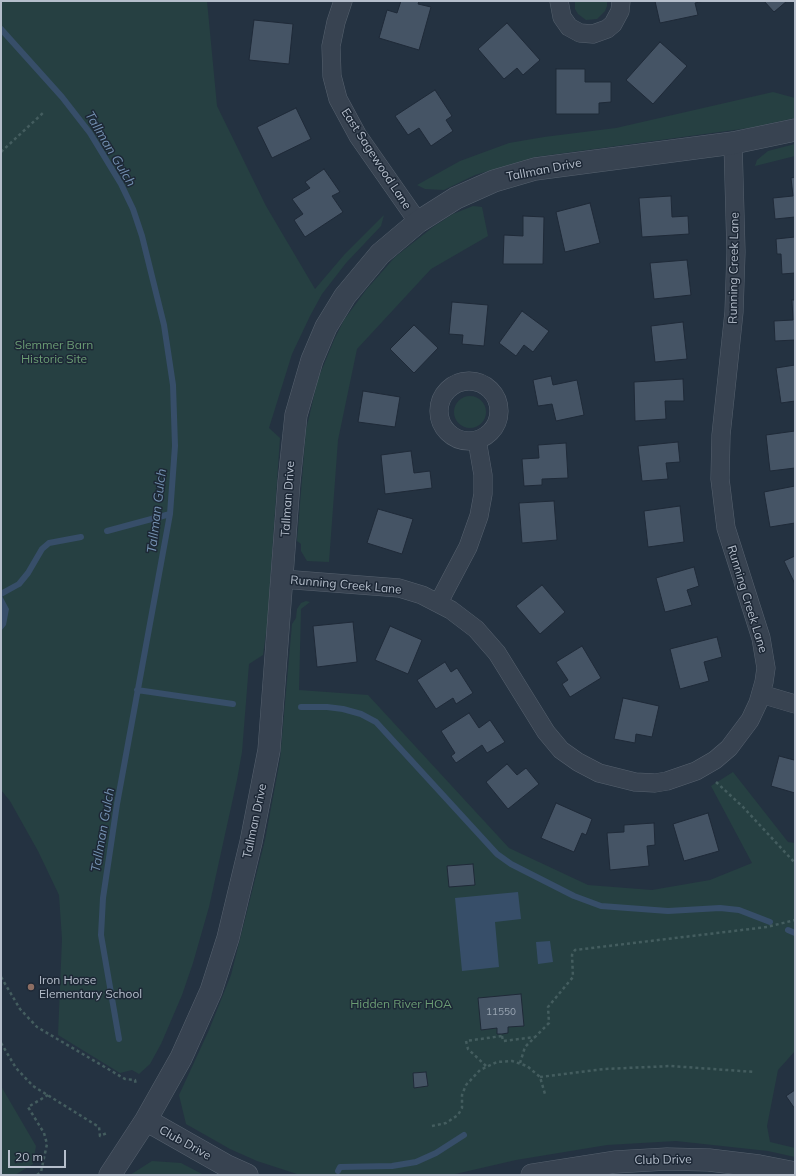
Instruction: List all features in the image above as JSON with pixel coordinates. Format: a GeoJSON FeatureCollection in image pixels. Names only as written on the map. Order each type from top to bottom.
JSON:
{"type":"FeatureCollection","features":[{"type":"Feature","properties":{"kind":"street","name":"East Sagewood Lane"},"geometry":{"type":"LineString","coordinates":[[343,1],[336,22],[331,46],[332,76],[338,99],[358,136],[418,222]]}},
{"type":"Feature","properties":{"kind":"street"},"geometry":{"type":"LineString","coordinates":[[559,1],[562,17],[569,27],[580,33],[593,34],[607,29],[613,24],[620,11],[621,1]]}},
{"type":"Feature","properties":{"kind":"street","name":"Tallman Drive"},"geometry":{"type":"LineString","coordinates":[[110,1175],[146,1120],[181,1058],[203,1010],[223,956],[233,919],[266,768],[272,722],[294,431],[301,394],[312,360],[326,327],[352,285],[384,250],[418,222],[466,193],[494,181],[523,172],[554,166],[733,143],[795,130]]}},
{"type":"Feature","properties":{"kind":"street","name":"Running Creek Lane"},"geometry":{"type":"LineString","coordinates":[[282,579],[399,588],[439,602],[461,616],[490,644],[546,732],[561,750],[578,762],[610,776],[634,782],[655,783],[677,778],[696,771],[723,754],[736,740],[750,720],[761,694],[766,668],[764,651],[728,539],[723,516],[720,479],[721,435],[734,312],[736,252],[733,143]]}},
{"type":"Feature","properties":{"kind":"street"},"geometry":{"type":"LineString","coordinates":[[439,602],[468,547],[479,516],[483,494],[483,475],[477,440]]}},
{"type":"Feature","properties":{"kind":"street"},"geometry":{"type":"LineString","coordinates":[[761,694],[795,704]]}},
{"type":"Feature","properties":{"kind":"street","name":"Club Drive"},"geometry":{"type":"LineString","coordinates":[[146,1120],[227,1166],[247,1175]]}},
{"type":"Feature","properties":{"kind":"street","name":"Club Drive"},"geometry":{"type":"LineString","coordinates":[[532,1175],[615,1162],[667,1159],[708,1160],[759,1166],[795,1173]]}},
{"type":"Feature","properties":{"kind":"path"},"geometry":{"type":"LineString","coordinates":[[1,152],[44,112]]}},
{"type":"Feature","properties":{"kind":"path"},"geometry":{"type":"LineString","coordinates":[[715,781],[758,823],[795,863]]}},
{"type":"Feature","properties":{"kind":"path"},"geometry":{"type":"LineString","coordinates":[[520,1063],[526,1047],[549,1023],[548,1007],[573,977],[572,955],[576,950],[767,927],[795,920]]}},
{"type":"Feature","properties":{"kind":"path"},"geometry":{"type":"LineString","coordinates":[[1,977],[20,1009],[37,1027],[125,1079],[135,1080],[136,1085]]}},
{"type":"Feature","properties":{"kind":"path"},"geometry":{"type":"LineString","coordinates":[[486,1066],[468,1049],[466,1041],[502,1035],[503,1041],[535,1037]]}},
{"type":"Feature","properties":{"kind":"path"},"geometry":{"type":"LineString","coordinates":[[1,1043],[16,1068],[33,1086],[99,1126],[100,1136],[106,1133]]}},
{"type":"Feature","properties":{"kind":"path"},"geometry":{"type":"LineString","coordinates":[[432,1126],[446,1123],[458,1116],[462,1108],[462,1095],[466,1085],[475,1074],[486,1066],[506,1060],[520,1063],[534,1071],[540,1077],[544,1094]]}},
{"type":"Feature","properties":{"kind":"path"},"geometry":{"type":"LineString","coordinates":[[540,1077],[604,1069],[671,1066],[755,1072]]}},
{"type":"Feature","properties":{"kind":"path"},"geometry":{"type":"LineString","coordinates":[[37,1175],[41,1172],[47,1144],[44,1133],[28,1107],[48,1095]]}},
{"type":"Feature","properties":{"kind":"green space","name":"Slemmer Barn Historic Site"},"geometry":{"type":"Polygon","coordinates":[[[1,1],[207,1],[217,106],[266,206],[315,289],[344,255],[384,215],[381,226],[346,263],[322,294],[310,316],[292,354],[269,428],[280,438],[267,626],[263,655],[249,664],[242,752],[237,780],[209,907],[193,963],[182,995],[161,1044],[150,1064],[139,1074],[132,1070],[120,1073],[58,1035],[62,939],[59,895],[38,851],[10,801],[1,790],[1,1]]]}},
{"type":"Feature","properties":{"kind":"green space"},"geometry":{"type":"Polygon","coordinates":[[[575,1],[607,1],[607,6],[605,11],[597,19],[586,20],[578,14],[575,9],[575,1]]]}},
{"type":"Feature","properties":{"kind":"green space"},"geometry":{"type":"Polygon","coordinates":[[[773,92],[795,98],[795,118],[749,128],[535,157],[475,175],[444,190],[425,189],[417,185],[460,161],[509,143],[616,128],[773,92]]]}},
{"type":"Feature","properties":{"kind":"green space"},"geometry":{"type":"Polygon","coordinates":[[[795,144],[795,156],[755,166],[757,160],[768,151],[795,144]]]}},
{"type":"Feature","properties":{"kind":"green space"},"geometry":{"type":"Polygon","coordinates":[[[473,206],[482,207],[488,236],[431,269],[357,349],[338,440],[329,562],[307,561],[301,551],[301,544],[297,541],[306,430],[318,379],[334,340],[344,320],[366,290],[395,257],[433,227],[453,214],[473,206]]]}},
{"type":"Feature","properties":{"kind":"green space"},"geometry":{"type":"Polygon","coordinates":[[[467,396],[473,396],[483,403],[486,412],[485,418],[479,425],[473,428],[467,428],[457,421],[454,415],[454,409],[461,399],[467,396]]]}},
{"type":"Feature","properties":{"kind":"green space","name":"Hidden River HOA"},"geometry":{"type":"Polygon","coordinates":[[[306,601],[310,602],[301,609],[299,690],[368,695],[509,848],[588,885],[652,890],[710,880],[752,863],[711,786],[733,772],[788,842],[795,843],[795,1051],[778,1070],[767,1126],[770,1142],[795,1148],[795,1157],[768,1151],[676,1141],[607,1145],[516,1160],[451,1175],[300,1175],[257,1161],[230,1149],[186,1124],[179,1095],[209,1030],[231,975],[265,840],[280,760],[292,624],[296,618],[297,609],[301,603],[306,601]]]}},
{"type":"Feature","properties":{"kind":"green space"},"geometry":{"type":"Polygon","coordinates":[[[1,1086],[36,1146],[33,1164],[15,1175],[1,1175],[1,1086]]]}},
{"type":"Feature","properties":{"kind":"green space"},"geometry":{"type":"Polygon","coordinates":[[[152,1161],[181,1163],[204,1175],[130,1175],[152,1161]]]}},
{"type":"Feature","properties":{"kind":"water"},"geometry":{"type":"Polygon","coordinates":[[[1,594],[9,609],[6,625],[1,631],[1,594]]]}},
{"type":"Feature","properties":{"kind":"water"},"geometry":{"type":"Polygon","coordinates":[[[518,892],[521,919],[495,922],[499,967],[462,971],[455,898],[518,892]]]}},
{"type":"Feature","properties":{"kind":"water"},"geometry":{"type":"Polygon","coordinates":[[[550,941],[553,962],[538,964],[536,942],[550,941]]]}},
{"type":"Feature","properties":{"kind":"building"},"geometry":{"type":"Polygon","coordinates":[[[401,1],[419,1],[418,4],[431,7],[419,50],[379,38],[387,10],[397,13],[401,1]]]}},
{"type":"Feature","properties":{"kind":"building"},"geometry":{"type":"Polygon","coordinates":[[[655,1],[704,1],[695,3],[698,15],[660,23],[655,1]]]}},
{"type":"Feature","properties":{"kind":"building"},"geometry":{"type":"Polygon","coordinates":[[[764,1],[787,1],[774,12],[764,1]]]}},
{"type":"Feature","properties":{"kind":"building"},"geometry":{"type":"Polygon","coordinates":[[[254,20],[293,24],[289,64],[249,60],[254,20]]]}},
{"type":"Feature","properties":{"kind":"building"},"geometry":{"type":"Polygon","coordinates":[[[507,23],[540,60],[523,75],[517,68],[504,79],[478,49],[507,23]]]}},
{"type":"Feature","properties":{"kind":"building"},"geometry":{"type":"Polygon","coordinates":[[[660,42],[687,66],[653,104],[626,80],[660,42]]]}},
{"type":"Feature","properties":{"kind":"building"},"geometry":{"type":"Polygon","coordinates":[[[556,69],[585,69],[585,82],[611,82],[611,102],[599,103],[599,114],[556,114],[556,69]]]}},
{"type":"Feature","properties":{"kind":"building"},"geometry":{"type":"Polygon","coordinates":[[[435,90],[452,116],[446,120],[453,131],[431,146],[419,128],[408,135],[395,116],[435,90]]]}},
{"type":"Feature","properties":{"kind":"building"},"geometry":{"type":"Polygon","coordinates":[[[296,108],[311,139],[272,158],[257,127],[296,108]]]}},
{"type":"Feature","properties":{"kind":"building"},"geometry":{"type":"Polygon","coordinates":[[[324,169],[340,192],[332,196],[343,212],[305,237],[294,220],[303,214],[292,199],[310,188],[305,182],[324,169]]]}},
{"type":"Feature","properties":{"kind":"building"},"geometry":{"type":"Polygon","coordinates":[[[795,177],[795,217],[775,219],[773,198],[793,196],[791,178],[795,177]]]}},
{"type":"Feature","properties":{"kind":"building"},"geometry":{"type":"Polygon","coordinates":[[[671,196],[672,217],[688,216],[689,234],[642,237],[639,198],[671,196]]]}},
{"type":"Feature","properties":{"kind":"building"},"geometry":{"type":"Polygon","coordinates":[[[590,203],[600,243],[565,252],[556,212],[590,203]]]}},
{"type":"Feature","properties":{"kind":"building"},"geometry":{"type":"Polygon","coordinates":[[[523,216],[544,217],[543,264],[503,264],[504,235],[523,236],[523,216]]]}},
{"type":"Feature","properties":{"kind":"building"},"geometry":{"type":"Polygon","coordinates":[[[795,237],[795,273],[782,274],[781,254],[777,254],[776,239],[795,237]]]}},
{"type":"Feature","properties":{"kind":"building"},"geometry":{"type":"Polygon","coordinates":[[[687,260],[691,295],[654,299],[650,263],[687,260]]]}},
{"type":"Feature","properties":{"kind":"building"},"geometry":{"type":"Polygon","coordinates":[[[792,300],[795,300],[795,340],[775,341],[774,321],[793,320],[792,300]]]}},
{"type":"Feature","properties":{"kind":"building"},"geometry":{"type":"Polygon","coordinates":[[[452,302],[488,305],[484,346],[462,344],[463,335],[449,334],[452,302]]]}},
{"type":"Feature","properties":{"kind":"building"},"geometry":{"type":"Polygon","coordinates":[[[522,311],[549,331],[533,352],[524,345],[516,356],[499,343],[522,311]]]}},
{"type":"Feature","properties":{"kind":"building"},"geometry":{"type":"Polygon","coordinates":[[[683,322],[687,359],[655,362],[651,326],[683,322]]]}},
{"type":"Feature","properties":{"kind":"building"},"geometry":{"type":"Polygon","coordinates":[[[414,325],[438,348],[414,373],[390,349],[414,325]]]}},
{"type":"Feature","properties":{"kind":"building"},"geometry":{"type":"Polygon","coordinates":[[[795,365],[795,401],[781,403],[776,368],[795,365]]]}},
{"type":"Feature","properties":{"kind":"building"},"geometry":{"type":"Polygon","coordinates":[[[551,376],[553,385],[577,380],[584,415],[556,421],[552,404],[538,406],[533,380],[551,376]]]}},
{"type":"Feature","properties":{"kind":"building"},"geometry":{"type":"Polygon","coordinates":[[[683,379],[684,401],[665,401],[666,419],[635,421],[634,382],[683,379]]]}},
{"type":"Feature","properties":{"kind":"building"},"geometry":{"type":"Polygon","coordinates":[[[363,391],[400,397],[395,427],[358,422],[363,391]]]}},
{"type":"Feature","properties":{"kind":"building"},"geometry":{"type":"Polygon","coordinates":[[[795,431],[795,468],[770,471],[766,435],[795,431]]]}},
{"type":"Feature","properties":{"kind":"building"},"geometry":{"type":"Polygon","coordinates":[[[678,442],[680,462],[666,463],[668,479],[642,481],[638,446],[678,442]]]}},
{"type":"Feature","properties":{"kind":"building"},"geometry":{"type":"Polygon","coordinates":[[[566,443],[568,478],[542,479],[542,485],[524,486],[522,459],[539,458],[538,445],[566,443]]]}},
{"type":"Feature","properties":{"kind":"building"},"geometry":{"type":"Polygon","coordinates":[[[411,451],[414,473],[430,471],[432,488],[385,494],[381,455],[411,451]]]}},
{"type":"Feature","properties":{"kind":"building"},"geometry":{"type":"Polygon","coordinates":[[[795,486],[795,523],[770,527],[764,492],[795,486]]]}},
{"type":"Feature","properties":{"kind":"building"},"geometry":{"type":"Polygon","coordinates":[[[554,501],[557,540],[522,543],[519,503],[554,501]]]}},
{"type":"Feature","properties":{"kind":"building"},"geometry":{"type":"Polygon","coordinates":[[[680,506],[684,542],[648,547],[644,511],[680,506]]]}},
{"type":"Feature","properties":{"kind":"building"},"geometry":{"type":"Polygon","coordinates":[[[378,509],[413,519],[402,554],[367,543],[378,509]]]}},
{"type":"Feature","properties":{"kind":"building"},"geometry":{"type":"Polygon","coordinates":[[[795,556],[795,584],[784,561],[795,556]]]}},
{"type":"Feature","properties":{"kind":"building"},"geometry":{"type":"Polygon","coordinates":[[[694,567],[699,586],[687,590],[692,605],[665,612],[656,578],[694,567]]]}},
{"type":"Feature","properties":{"kind":"building"},"geometry":{"type":"Polygon","coordinates":[[[542,585],[565,612],[540,634],[516,606],[542,585]]]}},
{"type":"Feature","properties":{"kind":"building"},"geometry":{"type":"Polygon","coordinates":[[[353,622],[357,662],[317,667],[313,626],[353,622]]]}},
{"type":"Feature","properties":{"kind":"building"},"geometry":{"type":"Polygon","coordinates":[[[390,626],[422,640],[408,674],[375,660],[390,626]]]}},
{"type":"Feature","properties":{"kind":"building"},"geometry":{"type":"Polygon","coordinates":[[[717,637],[722,657],[704,662],[709,681],[680,689],[670,649],[717,637]]]}},
{"type":"Feature","properties":{"kind":"building"},"geometry":{"type":"Polygon","coordinates":[[[582,646],[601,678],[570,697],[562,684],[568,680],[556,662],[582,646]]]}},
{"type":"Feature","properties":{"kind":"building"},"geometry":{"type":"Polygon","coordinates":[[[445,662],[451,672],[457,668],[473,693],[456,704],[453,698],[436,709],[417,680],[445,662]]]}},
{"type":"Feature","properties":{"kind":"building"},"geometry":{"type":"Polygon","coordinates":[[[623,698],[659,706],[652,737],[636,734],[635,743],[614,739],[623,698]]]}},
{"type":"Feature","properties":{"kind":"building"},"geometry":{"type":"Polygon","coordinates":[[[469,713],[479,728],[490,720],[505,742],[487,753],[482,745],[456,763],[451,756],[455,753],[441,731],[469,713]]]}},
{"type":"Feature","properties":{"kind":"building"},"geometry":{"type":"Polygon","coordinates":[[[779,756],[794,760],[795,757],[795,793],[771,786],[779,756]]]}},
{"type":"Feature","properties":{"kind":"building"},"geometry":{"type":"Polygon","coordinates":[[[507,764],[517,775],[526,768],[539,784],[508,809],[486,782],[507,764]]]}},
{"type":"Feature","properties":{"kind":"building"},"geometry":{"type":"Polygon","coordinates":[[[556,803],[592,819],[586,835],[582,833],[574,852],[541,838],[556,803]]]}},
{"type":"Feature","properties":{"kind":"building"},"geometry":{"type":"Polygon","coordinates":[[[708,813],[719,851],[684,861],[673,824],[708,813]]]}},
{"type":"Feature","properties":{"kind":"building"},"geometry":{"type":"Polygon","coordinates":[[[654,823],[655,845],[647,846],[649,866],[610,870],[607,833],[624,832],[624,825],[654,823]]]}},
{"type":"Feature","properties":{"kind":"building"},"geometry":{"type":"Polygon","coordinates":[[[473,864],[475,885],[449,887],[447,866],[473,864]]]}},
{"type":"Feature","properties":{"kind":"building"},"geometry":{"type":"Polygon","coordinates":[[[521,994],[524,1026],[508,1027],[508,1033],[502,1034],[497,1034],[497,1028],[481,1030],[478,998],[521,994]]]}},
{"type":"Feature","properties":{"kind":"building"},"geometry":{"type":"Polygon","coordinates":[[[426,1072],[428,1086],[414,1088],[413,1073],[426,1072]]]}},
{"type":"Feature","properties":{"kind":"building"},"geometry":{"type":"Polygon","coordinates":[[[795,1090],[795,1109],[786,1096],[795,1090]]]}},
{"type":"Feature","properties":{"kind":"waterway","name":"Tallman Gulch"},"geometry":{"type":"LineString","coordinates":[[1,29],[62,97],[90,133],[121,184],[133,209],[142,236],[164,325],[173,385],[175,446],[170,514],[117,804],[103,898],[101,935],[119,1039]]}},
{"type":"Feature","properties":{"kind":"waterway"},"geometry":{"type":"LineString","coordinates":[[107,531],[170,514]]}},
{"type":"Feature","properties":{"kind":"waterway"},"geometry":{"type":"LineString","coordinates":[[1,594],[19,584],[28,573],[42,549],[49,543],[81,537]]}},
{"type":"Feature","properties":{"kind":"waterway"},"geometry":{"type":"LineString","coordinates":[[137,690],[233,704]]}},
{"type":"Feature","properties":{"kind":"waterway"},"geometry":{"type":"LineString","coordinates":[[301,707],[327,707],[343,709],[361,714],[376,722],[497,854],[511,864],[574,896],[601,906],[668,911],[720,908],[739,910],[770,922]]}},
{"type":"Feature","properties":{"kind":"waterway"},"geometry":{"type":"LineString","coordinates":[[788,930],[795,933]]}},
{"type":"Feature","properties":{"kind":"waterway"},"geometry":{"type":"LineString","coordinates":[[338,1171],[340,1167],[392,1166],[416,1162],[436,1153],[464,1135]]}},
{"type":"Feature","properties":{"kind":"place","name":"Iron Horse Elementary School"},"geometry":{"type":"Point","coordinates":[31,987]}}]}
